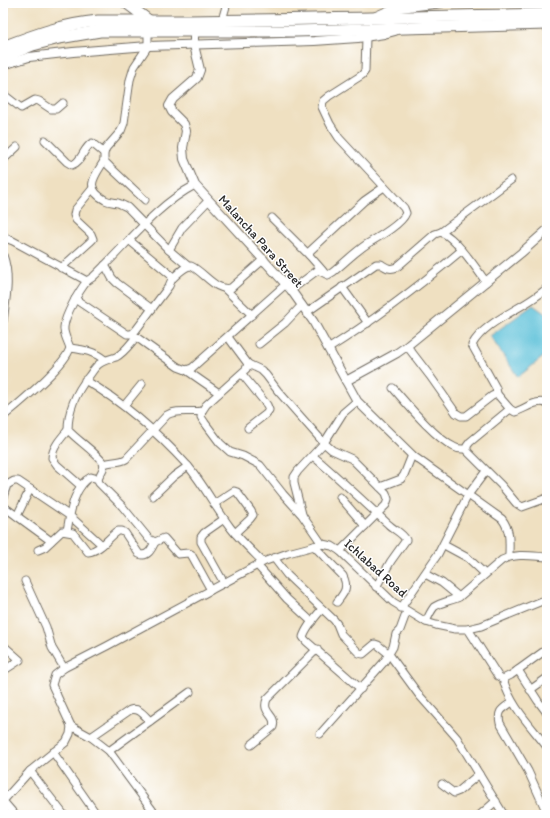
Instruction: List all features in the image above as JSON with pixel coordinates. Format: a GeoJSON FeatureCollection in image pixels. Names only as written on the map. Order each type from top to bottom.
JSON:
{"type":"FeatureCollection","features":[{"type":"Feature","properties":{"kind":"highway"},"geometry":{"type":"LineString","coordinates":[[194,25],[222,20],[291,20],[547,14]]}},
{"type":"Feature","properties":{"kind":"highway"},"geometry":{"type":"LineString","coordinates":[[3,47],[34,35],[84,22],[149,25],[194,25],[296,31],[547,24]]}},
{"type":"Feature","properties":{"kind":"highway"},"geometry":{"type":"LineString","coordinates":[[3,57],[33,45],[73,35],[149,25]]}},
{"type":"Feature","properties":{"kind":"main road"},"geometry":{"type":"LineString","coordinates":[[126,3],[149,25]]}},
{"type":"Feature","properties":{"kind":"street"},"geometry":{"type":"LineString","coordinates":[[222,20],[227,3]]}},
{"type":"Feature","properties":{"kind":"street"},"geometry":{"type":"LineString","coordinates":[[371,18],[392,9],[409,5],[442,3]]}},
{"type":"Feature","properties":{"kind":"street"},"geometry":{"type":"LineString","coordinates":[[149,25],[148,46],[134,67],[130,80],[124,124],[92,180],[93,188],[98,195],[106,201],[119,203],[126,207],[169,250],[188,266],[194,267],[225,290],[252,315]]}},
{"type":"Feature","properties":{"kind":"street","name":"Malancha Para Street"},"geometry":{"type":"LineString","coordinates":[[194,25],[194,45],[200,70],[197,78],[173,99],[169,106],[172,112],[184,124],[186,130],[183,148],[184,159],[195,185],[208,201],[289,287],[328,349],[357,401],[412,455]]}},
{"type":"Feature","properties":{"kind":"street"},"geometry":{"type":"LineString","coordinates":[[3,65],[37,56],[148,46],[314,41],[366,37],[405,28]]}},
{"type":"Feature","properties":{"kind":"street"},"geometry":{"type":"LineString","coordinates":[[186,370],[192,368],[252,315],[289,287],[318,270],[328,275],[333,272],[367,245],[381,237],[405,216],[406,211],[339,138],[330,124],[322,106],[323,101],[329,96],[362,75],[365,71],[366,37]]}},
{"type":"Feature","properties":{"kind":"street"},"geometry":{"type":"LineString","coordinates":[[3,94],[21,108],[35,100],[39,101],[51,110],[56,109],[64,103]]}},
{"type":"Feature","properties":{"kind":"street"},"geometry":{"type":"LineString","coordinates":[[45,140],[72,165],[77,162],[87,147],[92,143],[145,200]]}},
{"type":"Feature","properties":{"kind":"street"},"geometry":{"type":"LineString","coordinates":[[3,160],[17,147]]}},
{"type":"Feature","properties":{"kind":"street"},"geometry":{"type":"LineString","coordinates":[[259,344],[304,309],[342,287],[376,264],[381,264],[386,268],[391,269],[397,267],[435,234],[441,232],[511,180]]}},
{"type":"Feature","properties":{"kind":"street"},"geometry":{"type":"LineString","coordinates":[[3,417],[57,368],[69,354],[70,348],[65,335],[64,327],[65,320],[86,281],[93,277],[144,224],[184,191],[195,185]]}},
{"type":"Feature","properties":{"kind":"street"},"geometry":{"type":"LineString","coordinates":[[309,255],[310,251],[356,209],[384,187]]}},
{"type":"Feature","properties":{"kind":"street"},"geometry":{"type":"LineString","coordinates":[[61,268],[93,239],[91,234],[76,220],[74,215],[75,210],[93,188]]}},
{"type":"Feature","properties":{"kind":"street"},"geometry":{"type":"LineString","coordinates":[[169,250],[182,228],[208,201]]}},
{"type":"Feature","properties":{"kind":"street"},"geometry":{"type":"LineString","coordinates":[[272,218],[309,255],[322,272]]}},
{"type":"Feature","properties":{"kind":"street"},"geometry":{"type":"LineString","coordinates":[[346,381],[407,346],[547,230]]}},
{"type":"Feature","properties":{"kind":"street"},"geometry":{"type":"LineString","coordinates":[[441,232],[447,234],[462,250],[486,282]]}},
{"type":"Feature","properties":{"kind":"street"},"geometry":{"type":"LineString","coordinates":[[3,237],[86,281]]}},
{"type":"Feature","properties":{"kind":"street"},"geometry":{"type":"LineString","coordinates":[[129,240],[169,274],[172,279]]}},
{"type":"Feature","properties":{"kind":"street"},"geometry":{"type":"LineString","coordinates":[[328,349],[420,286],[462,250]]}},
{"type":"Feature","properties":{"kind":"street"},"geometry":{"type":"LineString","coordinates":[[3,255],[7,280],[3,321]]}},
{"type":"Feature","properties":{"kind":"street"},"geometry":{"type":"LineString","coordinates":[[225,290],[230,288],[264,259]]}},
{"type":"Feature","properties":{"kind":"street"},"geometry":{"type":"LineString","coordinates":[[105,265],[112,278],[117,283],[152,309]]}},
{"type":"Feature","properties":{"kind":"street"},"geometry":{"type":"LineString","coordinates":[[104,464],[68,430],[68,421],[72,404],[78,389],[98,365],[105,360],[122,353],[169,286],[172,279],[188,266]]}},
{"type":"Feature","properties":{"kind":"street"},"geometry":{"type":"LineString","coordinates":[[342,287],[368,323]]}},
{"type":"Feature","properties":{"kind":"street"},"geometry":{"type":"LineString","coordinates":[[547,288],[533,300],[504,316],[475,339],[472,345],[496,388],[497,394],[510,409],[515,412],[536,403],[544,402],[547,404]]}},
{"type":"Feature","properties":{"kind":"street"},"geometry":{"type":"LineString","coordinates":[[75,299],[127,334],[134,336],[178,367],[186,370],[219,393]]}},
{"type":"Feature","properties":{"kind":"street"},"geometry":{"type":"LineString","coordinates":[[228,337],[248,364],[261,370],[266,375],[278,391],[324,443],[332,450],[352,459],[386,493],[388,499],[386,505],[340,551]]}},
{"type":"Feature","properties":{"kind":"street"},"geometry":{"type":"LineString","coordinates":[[407,346],[456,413],[461,416],[466,416],[492,396],[497,394]]}},
{"type":"Feature","properties":{"kind":"street"},"geometry":{"type":"LineString","coordinates":[[70,348],[89,350],[105,360]]}},
{"type":"Feature","properties":{"kind":"street"},"geometry":{"type":"LineString","coordinates":[[16,815],[3,801],[30,771],[66,742],[70,734],[71,726],[52,685],[55,676],[64,668],[260,564],[274,558],[322,544],[302,515],[260,465],[243,456],[230,452],[220,443],[201,417],[202,411],[206,406],[242,374],[248,364]]}},
{"type":"Feature","properties":{"kind":"street"},"geometry":{"type":"LineString","coordinates":[[242,374],[268,405],[269,410],[248,428]]}},
{"type":"Feature","properties":{"kind":"street"},"geometry":{"type":"LineString","coordinates":[[85,380],[110,395],[124,406],[188,466],[199,480],[224,519],[282,593],[312,622]]}},
{"type":"Feature","properties":{"kind":"street"},"geometry":{"type":"LineString","coordinates":[[124,406],[142,384]]}},
{"type":"Feature","properties":{"kind":"street"},"geometry":{"type":"LineString","coordinates":[[393,388],[446,442],[460,450],[466,449]]}},
{"type":"Feature","properties":{"kind":"street"},"geometry":{"type":"LineString","coordinates":[[302,515],[294,483],[294,477],[324,443],[343,413],[357,401]]}},
{"type":"Feature","properties":{"kind":"street"},"geometry":{"type":"LineString","coordinates":[[466,449],[470,442],[510,409]]}},
{"type":"Feature","properties":{"kind":"street"},"geometry":{"type":"LineString","coordinates":[[104,464],[110,462],[121,462],[126,459],[171,413],[178,411],[202,411]]}},
{"type":"Feature","properties":{"kind":"street"},"geometry":{"type":"LineString","coordinates":[[68,430],[60,439],[53,452],[52,458],[57,465],[81,486]]}},
{"type":"Feature","properties":{"kind":"street"},"geometry":{"type":"LineString","coordinates":[[466,449],[501,485],[516,503],[522,507],[547,498]]}},
{"type":"Feature","properties":{"kind":"street"},"geometry":{"type":"LineString","coordinates":[[380,487],[400,479],[404,475],[412,455],[502,519],[508,526],[509,556]]}},
{"type":"Feature","properties":{"kind":"street"},"geometry":{"type":"LineString","coordinates":[[313,456],[344,482],[406,540],[376,587]]}},
{"type":"Feature","properties":{"kind":"street"},"geometry":{"type":"LineString","coordinates":[[98,479],[104,464]]}},
{"type":"Feature","properties":{"kind":"street"},"geometry":{"type":"LineString","coordinates":[[153,496],[174,476],[188,466]]}},
{"type":"Feature","properties":{"kind":"street"},"geometry":{"type":"LineString","coordinates":[[320,734],[389,654],[398,632],[404,609],[444,544],[468,495],[486,471]]}},
{"type":"Feature","properties":{"kind":"street"},"geometry":{"type":"LineString","coordinates":[[67,531],[74,501],[85,480],[91,476],[98,479],[99,483],[122,506],[149,540],[155,542]]}},
{"type":"Feature","properties":{"kind":"street"},"geometry":{"type":"LineString","coordinates":[[3,497],[7,485],[14,481],[18,481],[70,516],[102,544]]}},
{"type":"Feature","properties":{"kind":"street"},"geometry":{"type":"LineString","coordinates":[[17,516],[30,489]]}},
{"type":"Feature","properties":{"kind":"street"},"geometry":{"type":"LineString","coordinates":[[214,504],[234,491],[237,492],[251,511],[253,515],[235,533]]}},
{"type":"Feature","properties":{"kind":"street"},"geometry":{"type":"LineString","coordinates":[[340,497],[364,526]]}},
{"type":"Feature","properties":{"kind":"street"},"geometry":{"type":"LineString","coordinates":[[3,506],[51,541]]}},
{"type":"Feature","properties":{"kind":"street"},"geometry":{"type":"LineString","coordinates":[[224,519],[201,537],[201,542],[224,583]]}},
{"type":"Feature","properties":{"kind":"street"},"geometry":{"type":"LineString","coordinates":[[38,550],[45,547],[62,531],[67,531],[76,536],[88,552],[91,552],[118,531],[125,533],[139,554],[142,555],[149,552],[155,542],[164,538],[178,554],[191,554],[211,590]]}},
{"type":"Feature","properties":{"kind":"street","name":"Ichlabad Road"},"geometry":{"type":"LineString","coordinates":[[322,544],[332,546],[340,551],[376,587],[404,609],[436,626],[455,629],[468,629],[488,623],[547,599]]}},
{"type":"Feature","properties":{"kind":"street"},"geometry":{"type":"LineString","coordinates":[[444,544],[468,558],[485,574]]}},
{"type":"Feature","properties":{"kind":"street"},"geometry":{"type":"LineString","coordinates":[[314,546],[345,581],[346,586],[344,593],[337,602]]}},
{"type":"Feature","properties":{"kind":"street"},"geometry":{"type":"LineString","coordinates":[[426,622],[433,608],[440,603],[451,601],[459,597],[502,560],[509,556],[518,555],[547,557]]}},
{"type":"Feature","properties":{"kind":"street"},"geometry":{"type":"LineString","coordinates":[[274,558],[287,575],[337,624],[341,634],[359,653],[366,653],[375,644],[389,654],[419,695],[457,738],[504,815]]}},
{"type":"Feature","properties":{"kind":"street"},"geometry":{"type":"LineString","coordinates":[[425,574],[442,583],[459,597]]}},
{"type":"Feature","properties":{"kind":"street"},"geometry":{"type":"LineString","coordinates":[[25,582],[46,627],[54,652],[64,668]]}},
{"type":"Feature","properties":{"kind":"street"},"geometry":{"type":"LineString","coordinates":[[322,609],[304,634],[304,637],[306,641],[361,688]]}},
{"type":"Feature","properties":{"kind":"street"},"geometry":{"type":"LineString","coordinates":[[468,629],[498,676],[503,679],[506,690],[512,702],[547,747]]}},
{"type":"Feature","properties":{"kind":"street"},"geometry":{"type":"LineString","coordinates":[[3,645],[20,660],[3,671]]}},
{"type":"Feature","properties":{"kind":"street"},"geometry":{"type":"LineString","coordinates":[[251,745],[273,727],[273,720],[266,711],[265,705],[267,698],[317,649]]}},
{"type":"Feature","properties":{"kind":"street"},"geometry":{"type":"LineString","coordinates":[[503,679],[547,649]]}},
{"type":"Feature","properties":{"kind":"street"},"geometry":{"type":"LineString","coordinates":[[518,670],[530,690],[547,713]]}},
{"type":"Feature","properties":{"kind":"street"},"geometry":{"type":"LineString","coordinates":[[530,690],[547,678]]}},
{"type":"Feature","properties":{"kind":"street"},"geometry":{"type":"LineString","coordinates":[[109,751],[190,692]]}},
{"type":"Feature","properties":{"kind":"street"},"geometry":{"type":"LineString","coordinates":[[512,702],[501,710],[498,716],[500,723],[522,759],[547,813]]}},
{"type":"Feature","properties":{"kind":"street"},"geometry":{"type":"LineString","coordinates":[[91,737],[135,708],[150,721]]}},
{"type":"Feature","properties":{"kind":"street"},"geometry":{"type":"LineString","coordinates":[[71,726],[91,737],[109,751],[156,815]]}},
{"type":"Feature","properties":{"kind":"street"},"geometry":{"type":"LineString","coordinates":[[53,752],[97,815]]}},
{"type":"Feature","properties":{"kind":"street"},"geometry":{"type":"LineString","coordinates":[[30,771],[64,815]]}},
{"type":"Feature","properties":{"kind":"street"},"geometry":{"type":"LineString","coordinates":[[442,784],[454,793],[459,792],[479,774]]}},
{"type":"Feature","properties":{"kind":"street"},"geometry":{"type":"LineString","coordinates":[[480,815],[496,801]]}},
{"type":"Feature","properties":{"kind":"water"},"geometry":{"type":"Polygon","coordinates":[[[533,305],[547,315],[547,354],[518,377],[490,336],[533,305]]]}}]}
